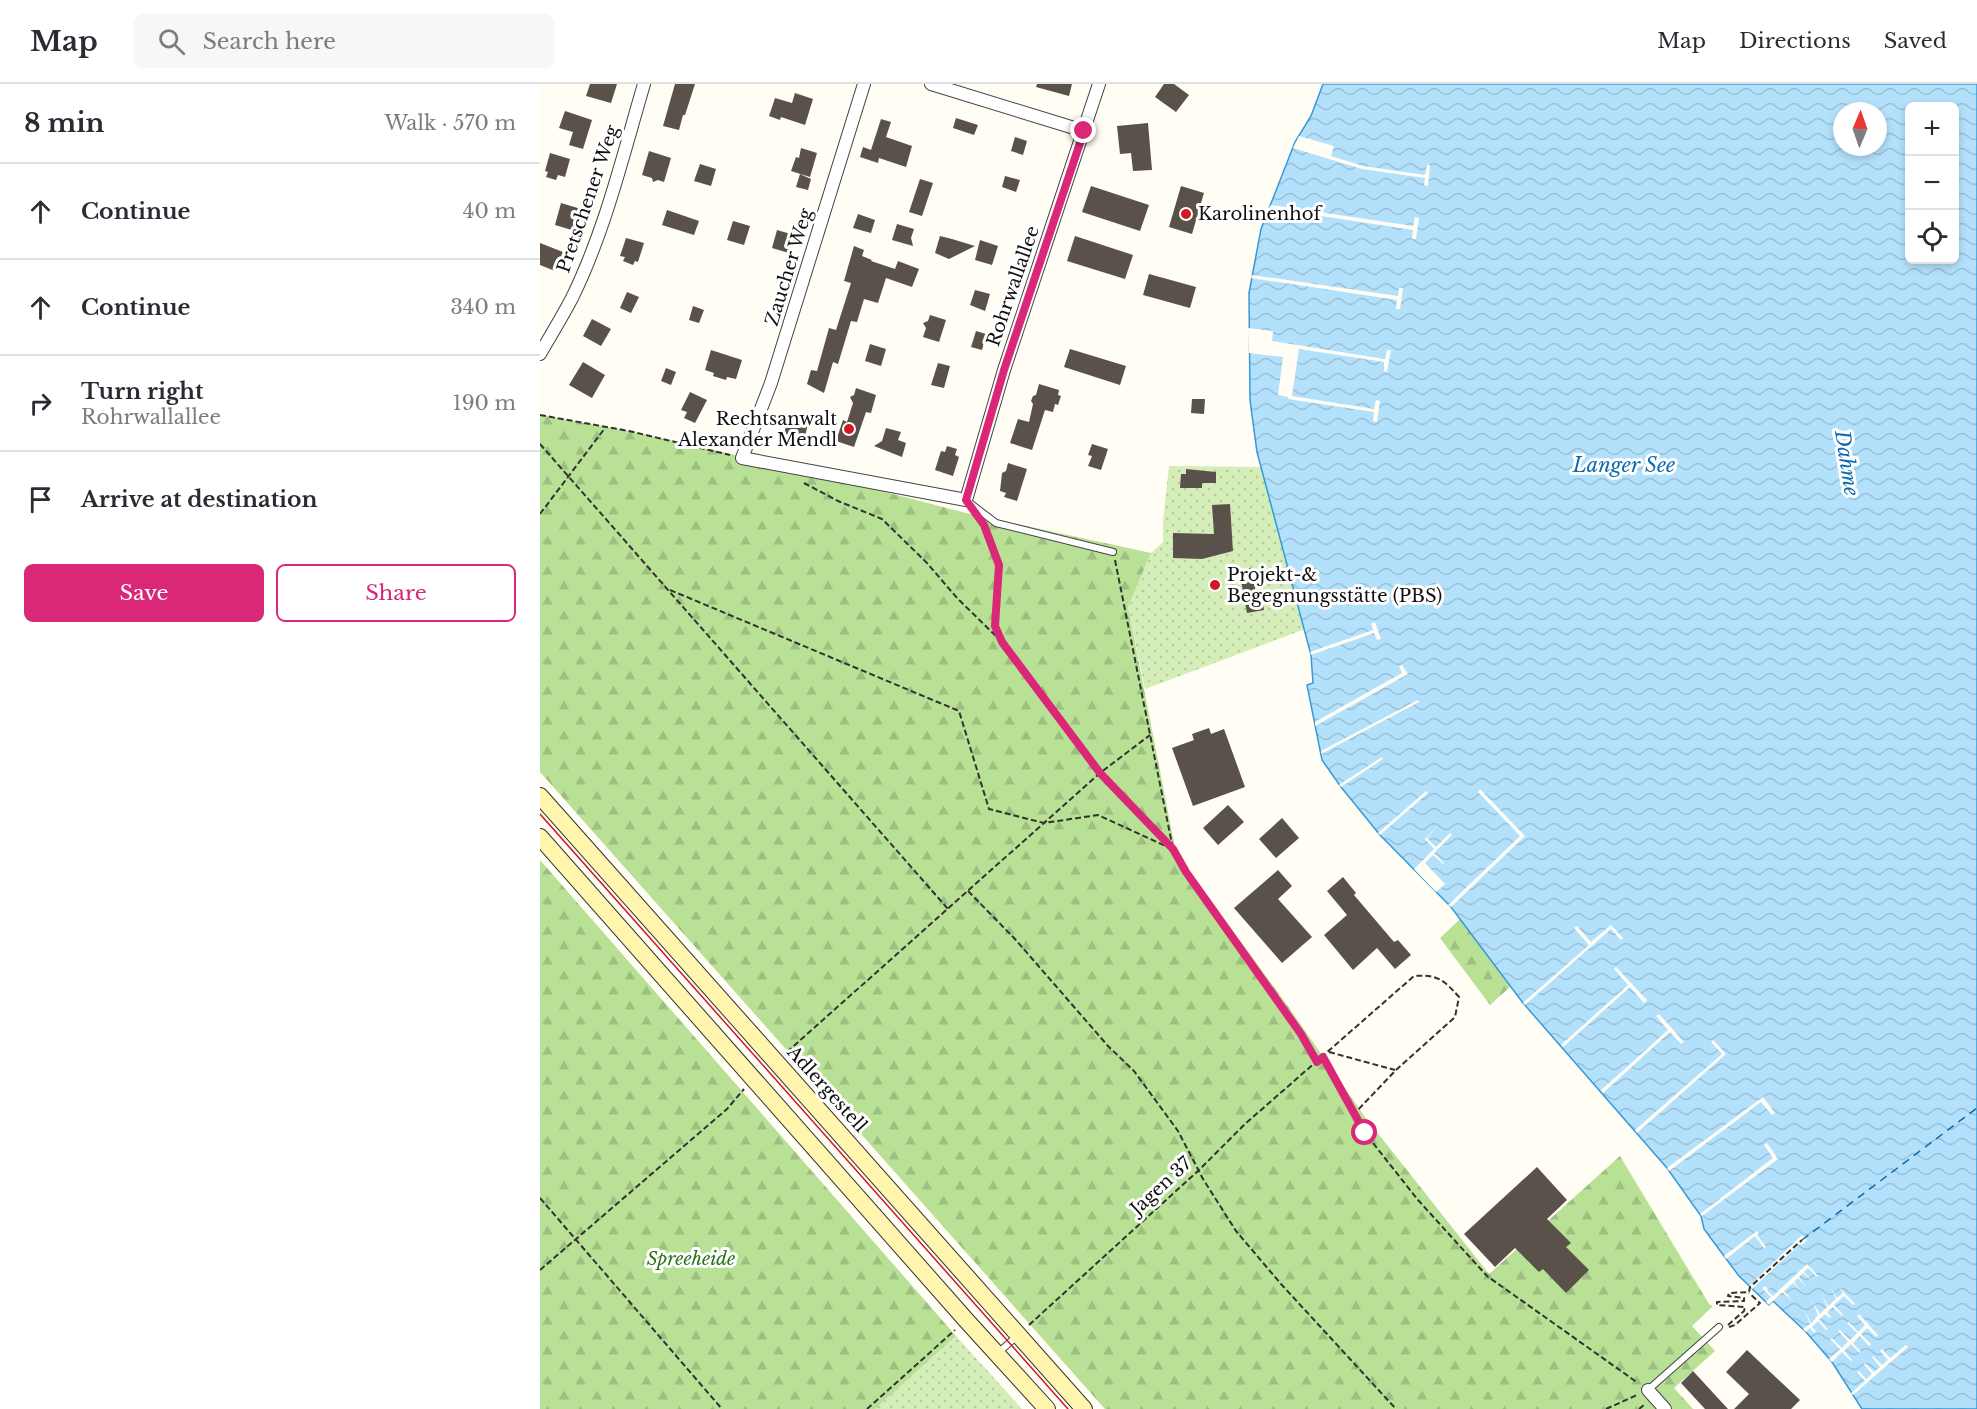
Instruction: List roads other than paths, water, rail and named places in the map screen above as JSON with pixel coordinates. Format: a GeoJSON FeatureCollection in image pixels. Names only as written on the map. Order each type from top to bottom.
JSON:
{"type":"FeatureCollection","features":[{"type":"Feature","properties":{"kind":"main road","name":"Adlergestell"},"geometry":{"type":"LineString","coordinates":[[540,796],[1084,1409]]}},
{"type":"Feature","properties":{"kind":"main road"},"geometry":{"type":"LineString","coordinates":[[540,837],[958,1312],[1047,1409]]}},
{"type":"Feature","properties":{"kind":"street","name":"Pretschener Weg"},"geometry":{"type":"LineString","coordinates":[[540,354],[572,297],[593,247],[644,84]]}},
{"type":"Feature","properties":{"kind":"street","name":"Zaucher Weg"},"geometry":{"type":"LineString","coordinates":[[864,84],[771,383],[742,458],[966,500]]}},
{"type":"Feature","properties":{"kind":"street"},"geometry":{"type":"LineString","coordinates":[[931,84],[1084,131]]}},
{"type":"Feature","properties":{"kind":"street","name":"Rohrwallallee"},"geometry":{"type":"LineString","coordinates":[[966,500],[1004,370],[1099,84]]}},
{"type":"Feature","properties":{"kind":"street"},"geometry":{"type":"LineString","coordinates":[[1648,1390],[1665,1409]]}},
{"type":"Feature","properties":{"kind":"lane"},"geometry":{"type":"LineString","coordinates":[[966,500],[996,523],[1113,552]]}},
{"type":"Feature","properties":{"kind":"lane"},"geometry":{"type":"LineString","coordinates":[[1648,1390],[1723,1327]]}},
{"type":"Feature","properties":{"kind":"lane"},"geometry":{"type":"LineString","coordinates":[[998,1353],[1018,1335]]}},
{"type":"Feature","properties":{"kind":"water","name":"Langer See"},"geometry":{"type":"Polygon","coordinates":[[[1323,84],[1977,84],[1977,1409],[1862,1409],[1832,1362],[1806,1332],[1773,1301],[1769,1305],[1739,1276],[1704,1229],[1701,1216],[1667,1168],[1523,1003],[1451,907],[1380,835],[1322,760],[1307,685],[1313,683],[1311,655],[1257,452],[1250,400],[1249,293],[1261,229],[1295,142],[1311,116],[1323,84]]]}},
{"type":"Feature","properties":{"kind":"tram line"},"geometry":{"type":"LineString","coordinates":[[540,814],[1068,1409]]}},
{"type":"Feature","properties":{"kind":"place","name":"Karolinenhof"},"geometry":{"type":"Point","coordinates":[1186,214]}},
{"type":"Feature","properties":{"kind":"place","name":"Rechtsanwalt Alexander Mendl"},"geometry":{"type":"Point","coordinates":[849,429]}},
{"type":"Feature","properties":{"kind":"place","name":"Projekt-& Begegnungsstätte (PBS)"},"geometry":{"type":"Point","coordinates":[1215,585]}},
{"type":"Feature","properties":{"kind":"water label","name":"Dahme"},"geometry":{"type":"Point","coordinates":[1847,463]}},
{"type":"Feature","properties":{"kind":"park label","name":"Spreeheide"},"geometry":{"type":"Point","coordinates":[691,1259]}}]}
